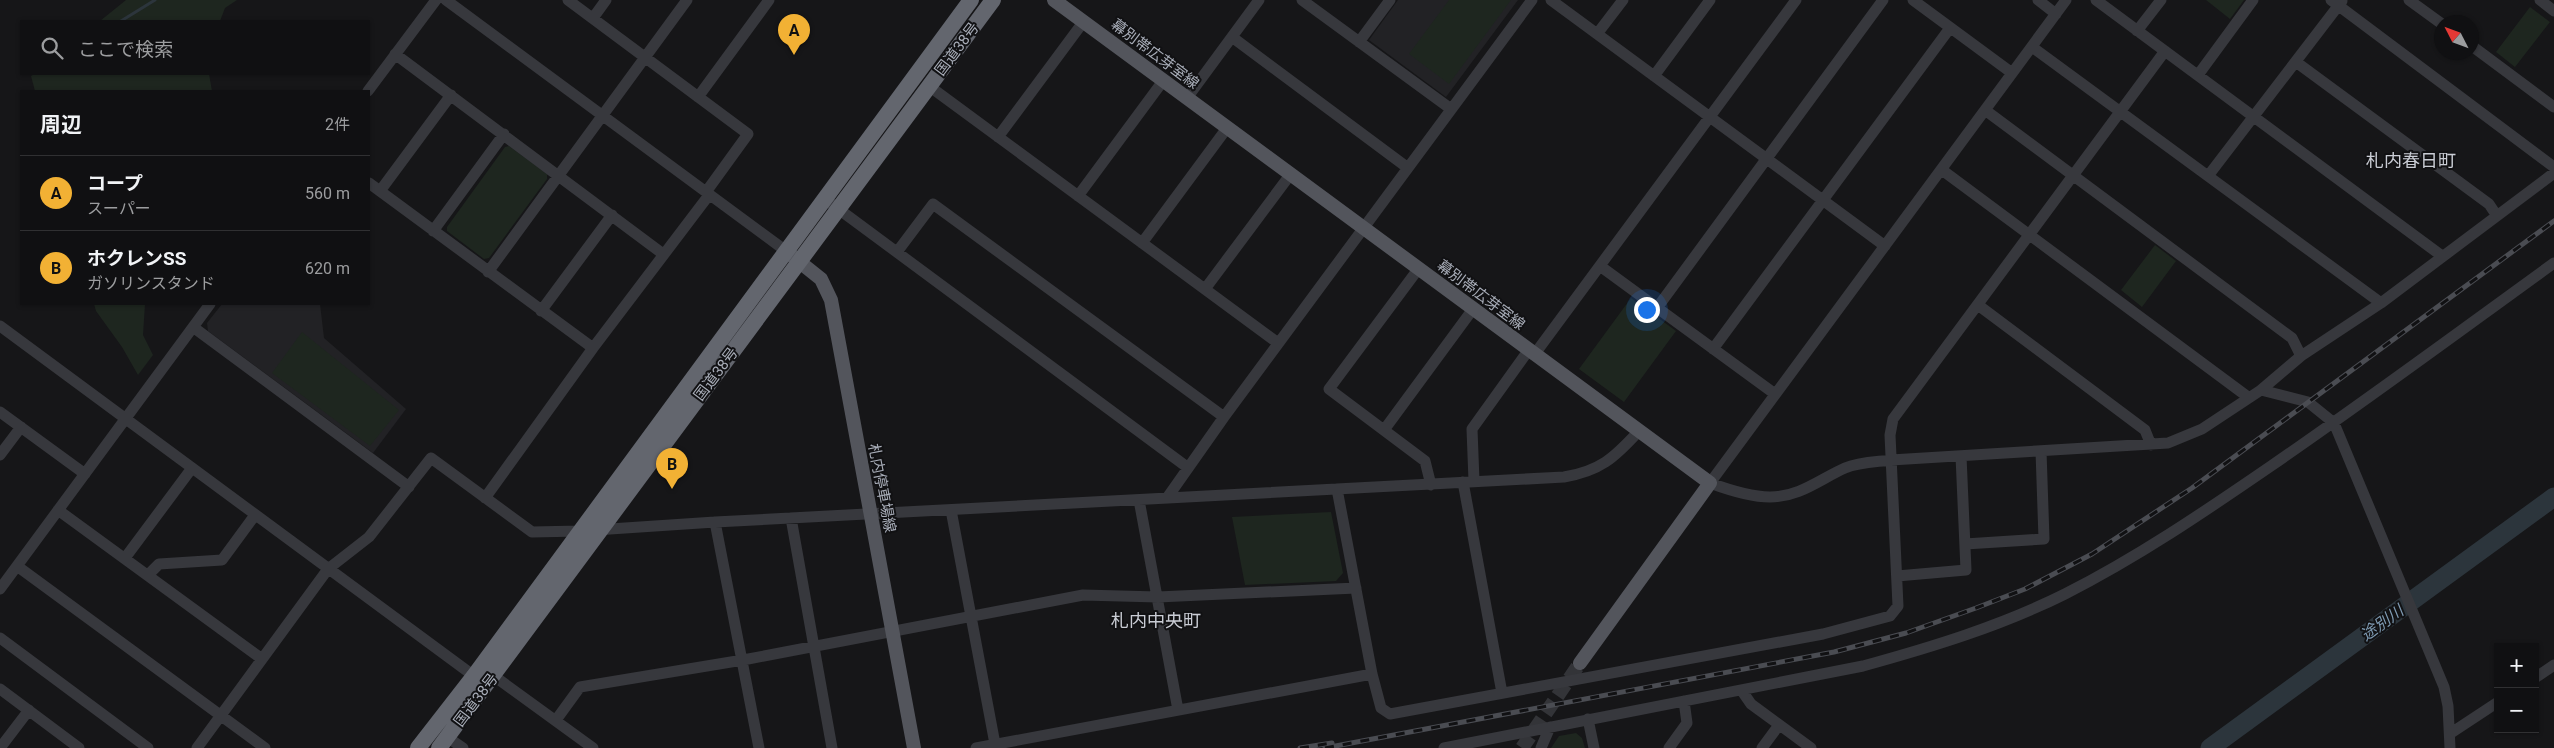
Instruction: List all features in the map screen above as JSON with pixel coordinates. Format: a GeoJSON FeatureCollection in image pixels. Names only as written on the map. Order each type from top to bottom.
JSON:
{"type":"FeatureCollection","features":[{"type":"Feature","properties":{"kind":"highway","name":"国道38号"},"geometry":{"type":"LineString","coordinates":[[443,743],[800,261],[831,204],[970,0]]}},
{"type":"Feature","properties":{"kind":"highway","name":"国道38号"},"geometry":{"type":"LineString","coordinates":[[418,748],[474,676],[786,251],[831,204],[930,86],[993,0]]}},
{"type":"Feature","properties":{"kind":"main road","name":"幕別帯広芽室線"},"geometry":{"type":"LineString","coordinates":[[1054,0],[1419,268],[1638,432],[1710,483]]}},
{"type":"Feature","properties":{"kind":"main road","name":"札内停車場線"},"geometry":{"type":"LineString","coordinates":[[786,251],[821,279],[831,300],[914,748]]}},
{"type":"Feature","properties":{"kind":"main road"},"geometry":{"type":"LineString","coordinates":[[1580,663],[1710,483]]}},
{"type":"Feature","properties":{"kind":"street"},"geometry":{"type":"LineString","coordinates":[[369,90],[436,0]]}},
{"type":"Feature","properties":{"kind":"street"},"geometry":{"type":"LineString","coordinates":[[446,0],[786,251]]}},
{"type":"Feature","properties":{"kind":"street"},"geometry":{"type":"LineString","coordinates":[[485,498],[707,194],[748,134],[568,0]]}},
{"type":"Feature","properties":{"kind":"street"},"geometry":{"type":"LineString","coordinates":[[593,18],[606,0]]}},
{"type":"Feature","properties":{"kind":"street"},"geometry":{"type":"LineString","coordinates":[[488,272],[687,0]]}},
{"type":"Feature","properties":{"kind":"street"},"geometry":{"type":"LineString","coordinates":[[698,97],[770,0]]}},
{"type":"Feature","properties":{"kind":"street"},"geometry":{"type":"LineString","coordinates":[[1187,98],[1259,0]]}},
{"type":"Feature","properties":{"kind":"street"},"geometry":{"type":"LineString","coordinates":[[1302,0],[1451,109]]}},
{"type":"Feature","properties":{"kind":"street"},"geometry":{"type":"LineString","coordinates":[[1359,42],[1390,0]]}},
{"type":"Feature","properties":{"kind":"street"},"geometry":{"type":"LineString","coordinates":[[1167,498],[1187,467],[1532,0]]}},
{"type":"Feature","properties":{"kind":"street"},"geometry":{"type":"LineString","coordinates":[[1551,0],[1885,246]]}},
{"type":"Feature","properties":{"kind":"street"},"geometry":{"type":"LineString","coordinates":[[1598,34],[1623,0]]}},
{"type":"Feature","properties":{"kind":"street"},"geometry":{"type":"LineString","coordinates":[[1654,76],[1710,0]]}},
{"type":"Feature","properties":{"kind":"street"},"geometry":{"type":"LineString","coordinates":[[1502,693],[1469,482],[1472,429],[1600,266],[1796,0]]}},
{"type":"Feature","properties":{"kind":"street"},"geometry":{"type":"LineString","coordinates":[[1657,308],[1883,0]]}},
{"type":"Feature","properties":{"kind":"street"},"geometry":{"type":"LineString","coordinates":[[1913,0],[2012,73]]}},
{"type":"Feature","properties":{"kind":"street"},"geometry":{"type":"LineString","coordinates":[[2038,0],[2056,14]]}},
{"type":"Feature","properties":{"kind":"street"},"geometry":{"type":"LineString","coordinates":[[2066,0],[1710,483],[1744,493],[1771,497],[1803,491],[1846,467],[1891,460],[2168,443],[2202,429],[2261,390],[2301,356],[2380,303],[2554,174]]}},
{"type":"Feature","properties":{"kind":"street"},"geometry":{"type":"LineString","coordinates":[[2096,0],[2442,256]]}},
{"type":"Feature","properties":{"kind":"street"},"geometry":{"type":"LineString","coordinates":[[2137,31],[2160,0]]}},
{"type":"Feature","properties":{"kind":"street"},"geometry":{"type":"LineString","coordinates":[[2198,75],[2253,0]]}},
{"type":"Feature","properties":{"kind":"street"},"geometry":{"type":"LineString","coordinates":[[2408,0],[2434,18]]}},
{"type":"Feature","properties":{"kind":"street"},"geometry":{"type":"LineString","coordinates":[[2540,0],[2554,11]]}},
{"type":"Feature","properties":{"kind":"street"},"geometry":{"type":"LineString","coordinates":[[2208,176],[2296,62],[2337,2],[2554,166]]}},
{"type":"Feature","properties":{"kind":"street"},"geometry":{"type":"LineString","coordinates":[[998,138],[1084,21]]}},
{"type":"Feature","properties":{"kind":"street"},"geometry":{"type":"LineString","coordinates":[[1714,349],[1950,28]]}},
{"type":"Feature","properties":{"kind":"street"},"geometry":{"type":"LineString","coordinates":[[1232,38],[1408,168]]}},
{"type":"Feature","properties":{"kind":"street"},"geometry":{"type":"LineString","coordinates":[[2032,46],[2380,303]]}},
{"type":"Feature","properties":{"kind":"street"},"geometry":{"type":"LineString","coordinates":[[1336,489],[1372,674],[1381,708],[1390,714],[1823,634],[1890,616],[1898,606],[1890,435],[1893,419],[2165,51]]}},
{"type":"Feature","properties":{"kind":"street"},"geometry":{"type":"LineString","coordinates":[[2479,51],[2554,107]]}},
{"type":"Feature","properties":{"kind":"street"},"geometry":{"type":"LineString","coordinates":[[395,54],[663,254]]}},
{"type":"Feature","properties":{"kind":"street"},"geometry":{"type":"LineString","coordinates":[[2296,62],[2488,204],[2497,216]]}},
{"type":"Feature","properties":{"kind":"street"},"geometry":{"type":"LineString","coordinates":[[1078,196],[1163,81]]}},
{"type":"Feature","properties":{"kind":"street"},"geometry":{"type":"LineString","coordinates":[[930,86],[1278,343]]}},
{"type":"Feature","properties":{"kind":"street"},"geometry":{"type":"LineString","coordinates":[[380,191],[451,95]]}},
{"type":"Feature","properties":{"kind":"street"},"geometry":{"type":"LineString","coordinates":[[1985,110],[2292,338],[2301,356]]}},
{"type":"Feature","properties":{"kind":"street"},"geometry":{"type":"LineString","coordinates":[[1142,243],[1227,128]]}},
{"type":"Feature","properties":{"kind":"street"},"geometry":{"type":"LineString","coordinates":[[433,231],[504,134]]}},
{"type":"Feature","properties":{"kind":"street"},"geometry":{"type":"LineString","coordinates":[[1942,170],[2248,397]]}},
{"type":"Feature","properties":{"kind":"street"},"geometry":{"type":"LineString","coordinates":[[1205,289],[1290,174]]}},
{"type":"Feature","properties":{"kind":"street"},"geometry":{"type":"LineString","coordinates":[[370,184],[593,348]]}},
{"type":"Feature","properties":{"kind":"street"},"geometry":{"type":"LineString","coordinates":[[831,204],[1187,467]]}},
{"type":"Feature","properties":{"kind":"street"},"geometry":{"type":"LineString","coordinates":[[898,252],[933,204],[1224,417]]}},
{"type":"Feature","properties":{"kind":"street"},"geometry":{"type":"LineString","coordinates":[[541,311],[612,215]]}},
{"type":"Feature","properties":{"kind":"street"},"geometry":{"type":"LineString","coordinates":[[1444,748],[1468,745],[1588,719],[1742,691],[1863,666],[1927,648],[1989,627],[2063,595],[2133,558],[2211,508],[2334,423],[2554,263]]}},
{"type":"Feature","properties":{"kind":"street"},"geometry":{"type":"LineString","coordinates":[[1600,266],[1775,394]]}},
{"type":"Feature","properties":{"kind":"street"},"geometry":{"type":"LineString","coordinates":[[1419,268],[1329,389],[1425,461],[1432,484]]}},
{"type":"Feature","properties":{"kind":"street"},"geometry":{"type":"LineString","coordinates":[[1978,304],[2145,430],[2151,445]]}},
{"type":"Feature","properties":{"kind":"street"},"geometry":{"type":"LineString","coordinates":[[0,589],[209,305]]}},
{"type":"Feature","properties":{"kind":"street"},"geometry":{"type":"LineString","coordinates":[[1384,430],[1473,309]]}},
{"type":"Feature","properties":{"kind":"street"},"geometry":{"type":"LineString","coordinates":[[0,326],[474,676],[494,676],[594,748]]}},
{"type":"Feature","properties":{"kind":"street"},"geometry":{"type":"LineString","coordinates":[[193,327],[409,487]]}},
{"type":"Feature","properties":{"kind":"street"},"geometry":{"type":"LineString","coordinates":[[2261,390],[2308,402],[2334,423],[2430,653],[2446,696],[2451,733],[2450,748]]}},
{"type":"Feature","properties":{"kind":"street"},"geometry":{"type":"LineString","coordinates":[[0,412],[85,474]]}},
{"type":"Feature","properties":{"kind":"street"},"geometry":{"type":"LineString","coordinates":[[0,455],[21,427]]}},
{"type":"Feature","properties":{"kind":"street"},"geometry":{"type":"LineString","coordinates":[[197,748],[328,569],[369,536],[431,458],[532,532],[580,531],[870,513],[1564,477],[1583,474],[1617,456],[1638,432]]}},
{"type":"Feature","properties":{"kind":"street"},"geometry":{"type":"LineString","coordinates":[[1965,544],[2044,539],[2041,451]]}},
{"type":"Feature","properties":{"kind":"street"},"geometry":{"type":"LineString","coordinates":[[1897,576],[1966,570],[1961,456]]}},
{"type":"Feature","properties":{"kind":"street"},"geometry":{"type":"LineString","coordinates":[[125,558],[192,468]]}},
{"type":"Feature","properties":{"kind":"street"},"geometry":{"type":"LineString","coordinates":[[1140,500],[1178,710]]}},
{"type":"Feature","properties":{"kind":"street"},"geometry":{"type":"LineString","coordinates":[[58,510],[262,658]]}},
{"type":"Feature","properties":{"kind":"street"},"geometry":{"type":"LineString","coordinates":[[950,510],[995,744]]}},
{"type":"Feature","properties":{"kind":"street"},"geometry":{"type":"LineString","coordinates":[[148,575],[159,564],[222,560],[256,515]]}},
{"type":"Feature","properties":{"kind":"street"},"geometry":{"type":"LineString","coordinates":[[791,518],[832,748]]}},
{"type":"Feature","properties":{"kind":"street"},"geometry":{"type":"LineString","coordinates":[[714,522],[744,660],[759,748]]}},
{"type":"Feature","properties":{"kind":"street"},"geometry":{"type":"LineString","coordinates":[[17,566],[265,748]]}},
{"type":"Feature","properties":{"kind":"street"},"geometry":{"type":"LineString","coordinates":[[556,720],[580,687],[744,660],[1083,595],[1158,597],[1356,588]]}},
{"type":"Feature","properties":{"kind":"street"},"geometry":{"type":"LineString","coordinates":[[0,638],[148,748]]}},
{"type":"Feature","properties":{"kind":"street"},"geometry":{"type":"LineString","coordinates":[[2539,675],[2554,666]]}},
{"type":"Feature","properties":{"kind":"street"},"geometry":{"type":"LineString","coordinates":[[976,748],[1372,674]]}},
{"type":"Feature","properties":{"kind":"street"},"geometry":{"type":"LineString","coordinates":[[0,689],[79,748]]}},
{"type":"Feature","properties":{"kind":"street"},"geometry":{"type":"LineString","coordinates":[[1742,691],[1751,704],[1811,748]]}},
{"type":"Feature","properties":{"kind":"street"},"geometry":{"type":"LineString","coordinates":[[1669,748],[1687,724],[1684,702]]}},
{"type":"Feature","properties":{"kind":"street"},"geometry":{"type":"LineString","coordinates":[[2451,733],[2494,705]]}},
{"type":"Feature","properties":{"kind":"street"},"geometry":{"type":"LineString","coordinates":[[0,748],[29,710]]}},
{"type":"Feature","properties":{"kind":"street"},"geometry":{"type":"LineString","coordinates":[[1588,719],[1594,748]]}},
{"type":"Feature","properties":{"kind":"street"},"geometry":{"type":"LineString","coordinates":[[1762,748],[1779,725]]}},
{"type":"Feature","properties":{"kind":"street"},"geometry":{"type":"LineString","coordinates":[[1540,748],[1550,727]]}},
{"type":"Feature","properties":{"kind":"street"},"geometry":{"type":"LineString","coordinates":[[443,743],[463,748]]}},
{"type":"Feature","properties":{"kind":"shaded area"},"geometry":{"type":"Polygon","coordinates":[[[126,0],[237,0],[225,8],[220,20],[101,20],[126,0]]]}},
{"type":"Feature","properties":{"kind":"shaded area"},"geometry":{"type":"Polygon","coordinates":[[[1398,0],[1518,0],[1446,97],[1369,40],[1398,0]]]}},
{"type":"Feature","properties":{"kind":"shaded area"},"geometry":{"type":"Polygon","coordinates":[[[1449,0],[1511,0],[1449,84],[1409,54],[1449,0]]]}},
{"type":"Feature","properties":{"kind":"shaded area"},"geometry":{"type":"Polygon","coordinates":[[[2206,0],[2244,0],[2230,19],[2206,0]]]}},
{"type":"Feature","properties":{"kind":"shaded area"},"geometry":{"type":"Polygon","coordinates":[[[2530,7],[2550,22],[2515,67],[2496,52],[2530,7]]]}},
{"type":"Feature","properties":{"kind":"shaded area"},"geometry":{"type":"Polygon","coordinates":[[[209,75],[212,90],[35,90],[31,76],[209,75]]]}},
{"type":"Feature","properties":{"kind":"shaded area"},"geometry":{"type":"Polygon","coordinates":[[[509,146],[547,174],[547,179],[489,258],[484,259],[447,231],[447,227],[505,147],[509,146]]]}},
{"type":"Feature","properties":{"kind":"shaded area"},"geometry":{"type":"Polygon","coordinates":[[[2155,245],[2176,261],[2142,307],[2121,290],[2155,245]]]}},
{"type":"Feature","properties":{"kind":"shaded area"},"geometry":{"type":"Polygon","coordinates":[[[1631,298],[1676,331],[1624,402],[1579,369],[1631,298]]]}},
{"type":"Feature","properties":{"kind":"shaded area"},"geometry":{"type":"Polygon","coordinates":[[[94,305],[145,305],[143,335],[153,355],[138,375],[122,347],[96,311],[94,305]]]}},
{"type":"Feature","properties":{"kind":"shaded area"},"geometry":{"type":"Polygon","coordinates":[[[221,305],[320,305],[324,338],[406,409],[373,453],[208,331],[207,323],[221,305]]]}},
{"type":"Feature","properties":{"kind":"shaded area"},"geometry":{"type":"Polygon","coordinates":[[[302,332],[399,410],[370,446],[272,373],[302,332]]]}},
{"type":"Feature","properties":{"kind":"shaded area"},"geometry":{"type":"Polygon","coordinates":[[[1331,512],[1343,573],[1336,581],[1245,585],[1232,517],[1331,512]]]}},
{"type":"Feature","properties":{"kind":"shaded area"},"geometry":{"type":"Polygon","coordinates":[[[1576,733],[1582,738],[1585,748],[1551,748],[1559,736],[1576,733]]]}},
{"type":"Feature","properties":{"kind":"waterway"},"geometry":{"type":"LineString","coordinates":[[123,20],[155,0]]}},
{"type":"Feature","properties":{"kind":"waterway","name":"途別川"},"geometry":{"type":"LineString","coordinates":[[2210,748],[2554,497]]}},
{"type":"Feature","properties":{"kind":"tunnel"},"geometry":{"type":"LineString","coordinates":[[1522,748],[1580,663]]}},
{"type":"Feature","properties":{"kind":"railway"},"geometry":{"type":"LineString","coordinates":[[1325,748],[1834,652],[1906,633],[2025,589],[2092,554],[2192,488],[2554,221]]}},
{"type":"Feature","properties":{"kind":"railway"},"geometry":{"type":"LineString","coordinates":[[1300,748],[1332,743]]}},
{"type":"Feature","properties":{"kind":"place","name":"コープ"},"geometry":{"type":"Point","coordinates":[794,55]}},
{"type":"Feature","properties":{"kind":"place","name":"ホクレンSS"},"geometry":{"type":"Point","coordinates":[672,489]}},
{"type":"Feature","properties":{"kind":"district","name":"札内春日町"},"geometry":{"type":"Point","coordinates":[2411,160]}},
{"type":"Feature","properties":{"kind":"district","name":"札内中央町"},"geometry":{"type":"Point","coordinates":[1156,620]}}]}
